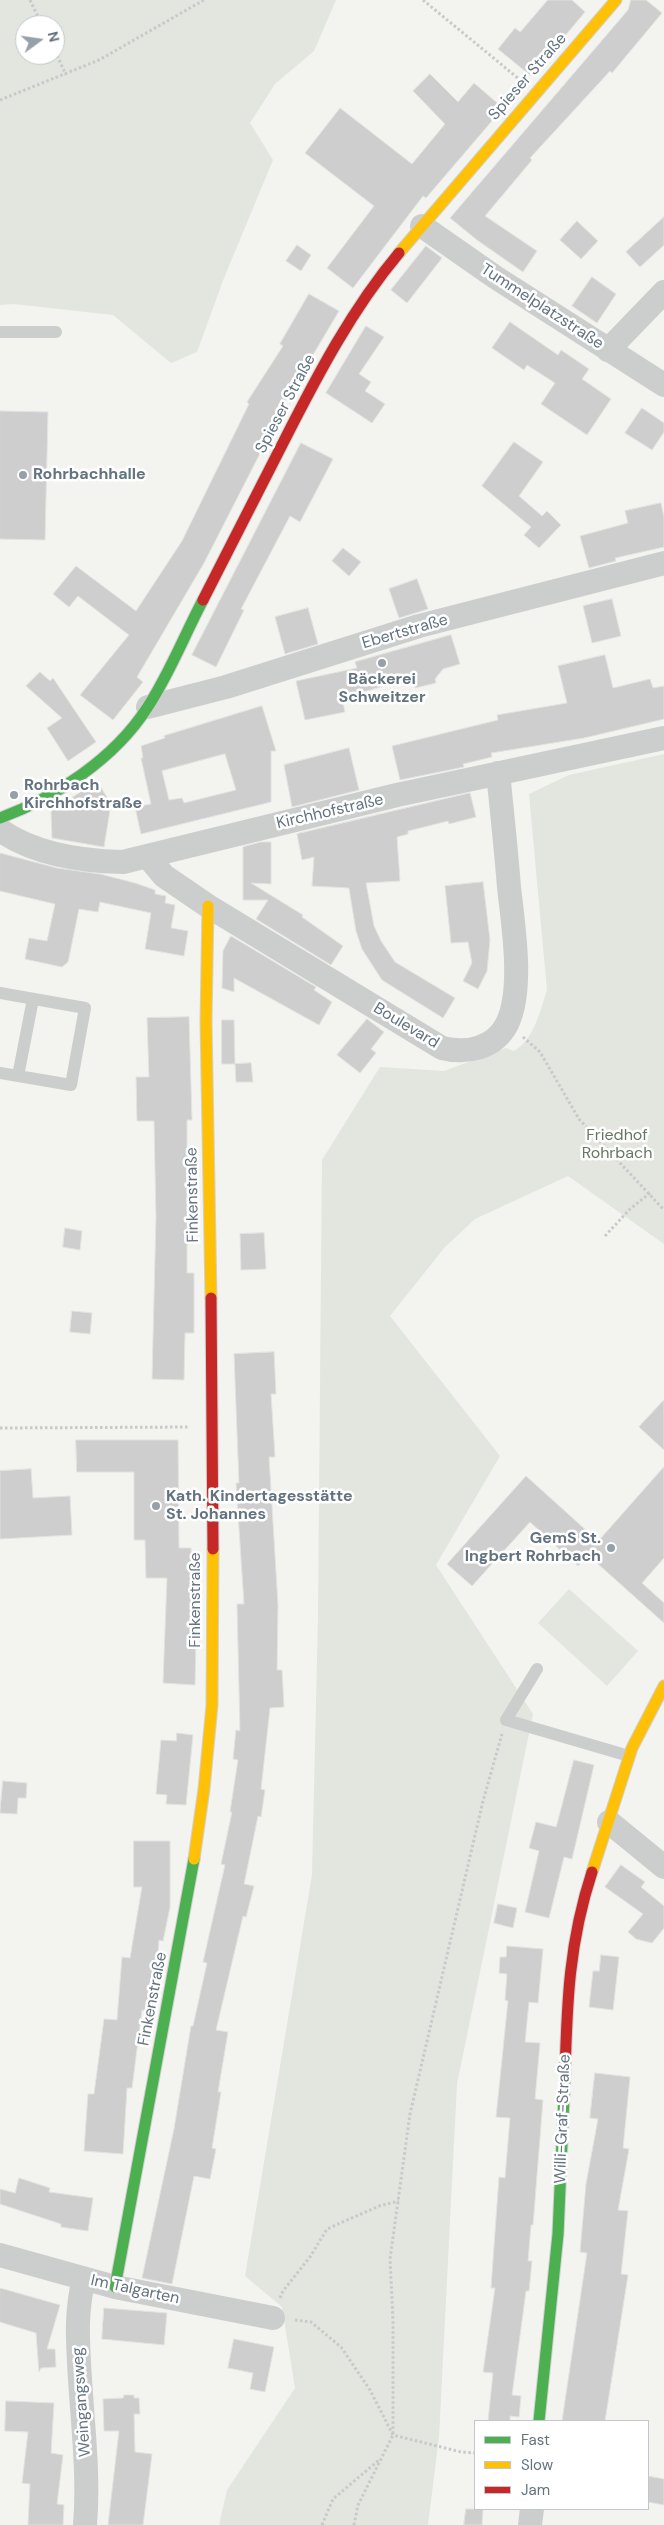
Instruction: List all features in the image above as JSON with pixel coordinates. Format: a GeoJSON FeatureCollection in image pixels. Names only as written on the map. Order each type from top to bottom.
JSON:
{"type":"FeatureCollection","features":[{"type":"Feature","properties":{"kind":"street","name":"Spieser Straße"},"geometry":{"type":"LineString","coordinates":[[0,818],[14,814],[75,776],[116,745],[148,707],[313,384],[348,325],[386,270],[422,226],[616,0]]}},
{"type":"Feature","properties":{"kind":"street","name":"Tummelplatzstraße"},"geometry":{"type":"LineString","coordinates":[[422,226],[494,277],[664,385]]}},
{"type":"Feature","properties":{"kind":"street"},"geometry":{"type":"LineString","coordinates":[[608,350],[664,292]]}},
{"type":"Feature","properties":{"kind":"street","name":"Ebertstraße"},"geometry":{"type":"LineString","coordinates":[[148,707],[226,687],[419,626],[664,563]]}},
{"type":"Feature","properties":{"kind":"street","name":"Kirchhofstraße"},"geometry":{"type":"LineString","coordinates":[[0,830],[16,840],[39,849],[101,862],[123,862],[498,773],[664,738]]}},
{"type":"Feature","properties":{"kind":"street"},"geometry":{"type":"LineString","coordinates":[[498,773],[517,968],[507,1023]]}},
{"type":"Feature","properties":{"kind":"street","name":"Boulevard"},"geometry":{"type":"LineString","coordinates":[[148,857],[164,876],[208,906],[442,1048],[459,1052],[475,1049],[493,1040],[507,1023]]}},
{"type":"Feature","properties":{"kind":"street","name":"Finkenstraße"},"geometry":{"type":"LineString","coordinates":[[114,2286],[188,1898],[204,1789],[212,1705],[213,1426],[206,1021],[208,906]]}},
{"type":"Feature","properties":{"kind":"street","name":"Willi-Graf-Straße"},"geometry":{"type":"LineString","coordinates":[[540,2420],[558,2234],[568,1988],[574,1936],[629,1756],[663,1690]]}},
{"type":"Feature","properties":{"kind":"street"},"geometry":{"type":"LineString","coordinates":[[609,1822],[664,1868]]}},
{"type":"Feature","properties":{"kind":"street","name":"Im Talgarten"},"geometry":{"type":"LineString","coordinates":[[0,2255],[84,2280],[282,2319]]}},
{"type":"Feature","properties":{"kind":"street","name":"Weingangsweg"},"geometry":{"type":"LineString","coordinates":[[84,2280],[79,2297],[77,2323],[86,2462],[85,2525]]}},
{"type":"Feature","properties":{"kind":"street"},"geometry":{"type":"LineString","coordinates":[[530,2525],[532,2510]]}},
{"type":"Feature","properties":{"kind":"lane"},"geometry":{"type":"LineString","coordinates":[[0,332],[56,332]]}},
{"type":"Feature","properties":{"kind":"lane"},"geometry":{"type":"LineString","coordinates":[[0,993],[85,1008],[71,1085],[0,1073]]}},
{"type":"Feature","properties":{"kind":"lane"},"geometry":{"type":"LineString","coordinates":[[18,1076],[33,999]]}},
{"type":"Feature","properties":{"kind":"lane"},"geometry":{"type":"LineString","coordinates":[[537,1669],[506,1720],[629,1756]]}},
{"type":"Feature","properties":{"kind":"path"},"geometry":{"type":"LineString","coordinates":[[30,0],[37,15]]}},
{"type":"Feature","properties":{"kind":"path"},"geometry":{"type":"LineString","coordinates":[[0,100],[100,60],[204,0]]}},
{"type":"Feature","properties":{"kind":"path"},"geometry":{"type":"LineString","coordinates":[[423,0],[536,93]]}},
{"type":"Feature","properties":{"kind":"path"},"geometry":{"type":"LineString","coordinates":[[61,65],[66,75]]}},
{"type":"Feature","properties":{"kind":"path"},"geometry":{"type":"LineString","coordinates":[[507,1023],[540,1052],[578,1119],[650,1193],[664,1210]]}},
{"type":"Feature","properties":{"kind":"path"},"geometry":{"type":"LineString","coordinates":[[605,1236],[630,1209],[650,1193]]}},
{"type":"Feature","properties":{"kind":"path"},"geometry":{"type":"LineString","coordinates":[[0,1428],[198,1426]]}},
{"type":"Feature","properties":{"kind":"path"},"geometry":{"type":"LineString","coordinates":[[354,2525],[358,2504],[393,2435],[393,2320],[390,2259],[410,2114],[483,1801],[506,1720]]}},
{"type":"Feature","properties":{"kind":"path"},"geometry":{"type":"LineString","coordinates":[[399,2201],[378,2206],[327,2229],[310,2257],[283,2291],[282,2319],[311,2322],[341,2347],[370,2390],[393,2435],[461,2452],[474,2453]]}},
{"type":"Feature","properties":{"kind":"path"},"geometry":{"type":"LineString","coordinates":[[322,2525],[333,2499],[381,2458]]}},
{"type":"Feature","properties":{"kind":"green space"},"geometry":{"type":"Polygon","coordinates":[[[0,0],[336,0],[314,51],[275,84],[250,123],[273,160],[224,278],[197,352],[171,363],[113,315],[14,304],[0,305],[0,0]]]}},
{"type":"Feature","properties":{"kind":"green space","name":"Friedhof Rohrbach"},"geometry":{"type":"Polygon","coordinates":[[[664,754],[664,1244],[568,1176],[475,1219],[445,1247],[390,1316],[500,1456],[436,1565],[533,1714],[457,2084],[439,2437],[428,2525],[219,2525],[227,2490],[295,2388],[282,2307],[245,2276],[312,1875],[318,1617],[322,1160],[380,1067],[444,1071],[506,1048],[514,1051],[527,1040],[539,1016],[547,990],[529,794],[569,775],[664,754]]]}},
{"type":"Feature","properties":{"kind":"green space"},"geometry":{"type":"Polygon","coordinates":[[[569,1589],[638,1651],[607,1686],[538,1623],[569,1589]]]}},
{"type":"Feature","properties":{"kind":"building"},"geometry":{"type":"Polygon","coordinates":[[[548,0],[572,0],[585,12],[531,76],[498,49],[515,28],[520,32],[548,0]]]}},
{"type":"Feature","properties":{"kind":"building"},"geometry":{"type":"Polygon","coordinates":[[[631,0],[646,0],[662,13],[612,73],[610,71],[530,158],[532,160],[485,216],[537,251],[523,272],[477,240],[450,218],[628,10],[631,0]]]}},
{"type":"Feature","properties":{"kind":"building"},"geometry":{"type":"Polygon","coordinates":[[[430,74],[458,102],[474,83],[503,108],[426,198],[423,196],[353,288],[327,268],[374,206],[305,153],[340,108],[412,164],[445,124],[413,91],[430,74]]]}},
{"type":"Feature","properties":{"kind":"building"},"geometry":{"type":"Polygon","coordinates":[[[664,217],[664,245],[640,267],[626,252],[664,217]]]}},
{"type":"Feature","properties":{"kind":"building"},"geometry":{"type":"Polygon","coordinates":[[[577,221],[598,241],[581,259],[560,240],[577,221]]]}},
{"type":"Feature","properties":{"kind":"building"},"geometry":{"type":"Polygon","coordinates":[[[297,245],[311,255],[301,271],[286,261],[297,245]]]}},
{"type":"Feature","properties":{"kind":"building"},"geometry":{"type":"Polygon","coordinates":[[[426,246],[442,258],[407,303],[391,290],[426,246]]]}},
{"type":"Feature","properties":{"kind":"building"},"geometry":{"type":"Polygon","coordinates":[[[592,277],[616,294],[597,323],[572,306],[592,277]]]}},
{"type":"Feature","properties":{"kind":"building"},"geometry":{"type":"Polygon","coordinates":[[[309,294],[339,311],[270,427],[273,428],[204,563],[137,677],[143,682],[113,720],[80,695],[129,635],[78,596],[69,607],[53,594],[76,566],[136,611],[182,541],[249,404],[247,402],[283,346],[280,344],[309,294]]]}},
{"type":"Feature","properties":{"kind":"building"},"geometry":{"type":"Polygon","coordinates":[[[510,322],[558,355],[561,350],[589,369],[582,379],[611,399],[587,435],[541,404],[555,383],[527,365],[524,370],[492,348],[510,322]]]}},
{"type":"Feature","properties":{"kind":"building"},"geometry":{"type":"Polygon","coordinates":[[[366,326],[384,337],[359,374],[371,382],[365,391],[385,404],[372,423],[326,393],[366,326]]]}},
{"type":"Feature","properties":{"kind":"building"},"geometry":{"type":"Polygon","coordinates":[[[642,408],[664,423],[664,432],[652,450],[625,433],[642,408]]]}},
{"type":"Feature","properties":{"kind":"building","name":"Rohrbachhalle"},"geometry":{"type":"Polygon","coordinates":[[[0,411],[48,412],[45,540],[0,539],[0,411]]]}},
{"type":"Feature","properties":{"kind":"building"},"geometry":{"type":"Polygon","coordinates":[[[514,442],[543,462],[519,496],[542,516],[547,511],[561,525],[539,548],[524,535],[531,527],[482,486],[514,442]]]}},
{"type":"Feature","properties":{"kind":"building"},"geometry":{"type":"Polygon","coordinates":[[[301,443],[333,459],[300,522],[290,516],[241,609],[244,610],[216,667],[192,655],[301,443]]]}},
{"type":"Feature","properties":{"kind":"building"},"geometry":{"type":"Polygon","coordinates":[[[661,503],[664,517],[664,547],[615,558],[616,561],[589,568],[580,536],[628,523],[625,511],[661,503]]]}},
{"type":"Feature","properties":{"kind":"building"},"geometry":{"type":"Polygon","coordinates":[[[343,548],[361,562],[349,576],[332,561],[343,548]]]}},
{"type":"Feature","properties":{"kind":"building"},"geometry":{"type":"Polygon","coordinates":[[[417,579],[428,609],[399,618],[389,589],[417,579]]]}},
{"type":"Feature","properties":{"kind":"building"},"geometry":{"type":"Polygon","coordinates":[[[612,599],[621,636],[592,643],[583,606],[612,599]]]}},
{"type":"Feature","properties":{"kind":"building"},"geometry":{"type":"Polygon","coordinates":[[[308,608],[318,644],[285,654],[275,617],[308,608]]]}},
{"type":"Feature","properties":{"kind":"building"},"geometry":{"type":"Polygon","coordinates":[[[451,635],[460,664],[443,669],[435,679],[436,683],[415,688],[412,678],[342,698],[345,712],[305,720],[296,681],[357,668],[355,662],[451,635]]]}},
{"type":"Feature","properties":{"kind":"building"},"geometry":{"type":"Polygon","coordinates":[[[605,655],[613,688],[650,679],[653,688],[664,686],[664,719],[584,738],[491,753],[492,757],[463,764],[464,767],[400,780],[392,746],[498,720],[497,715],[567,703],[558,666],[605,655]]]}},
{"type":"Feature","properties":{"kind":"building"},"geometry":{"type":"Polygon","coordinates":[[[40,672],[50,681],[53,678],[96,742],[68,761],[47,728],[62,718],[26,686],[40,672]]]}},
{"type":"Feature","properties":{"kind":"building"},"geometry":{"type":"Polygon","coordinates":[[[262,706],[276,751],[271,751],[271,802],[141,834],[135,807],[151,804],[141,758],[143,758],[141,746],[165,738],[164,736],[262,706]],[[225,754],[162,771],[169,800],[182,798],[184,803],[236,790],[225,754]]]}},
{"type":"Feature","properties":{"kind":"building"},"geometry":{"type":"Polygon","coordinates":[[[349,748],[359,790],[292,807],[284,765],[349,748]]]}},
{"type":"Feature","properties":{"kind":"building"},"geometry":{"type":"Polygon","coordinates":[[[97,781],[111,804],[104,847],[52,838],[51,812],[97,781]]]}},
{"type":"Feature","properties":{"kind":"building"},"geometry":{"type":"Polygon","coordinates":[[[470,793],[476,817],[449,824],[448,821],[408,831],[408,834],[397,837],[400,881],[366,883],[374,926],[381,941],[395,962],[455,998],[443,1018],[382,980],[362,949],[356,931],[349,888],[312,886],[314,857],[302,860],[297,834],[470,793]]]}},
{"type":"Feature","properties":{"kind":"building"},"geometry":{"type":"Polygon","coordinates":[[[261,842],[271,842],[271,884],[251,883],[303,915],[302,917],[343,946],[331,965],[256,919],[268,900],[243,900],[243,847],[261,842]]]}},
{"type":"Feature","properties":{"kind":"building"},"geometry":{"type":"Polygon","coordinates":[[[0,853],[57,868],[100,874],[135,883],[155,890],[155,894],[166,896],[165,903],[175,905],[171,928],[188,931],[184,956],[145,949],[151,913],[100,902],[98,912],[79,909],[68,962],[62,967],[25,959],[29,938],[47,941],[55,904],[0,891],[0,853]]]}},
{"type":"Feature","properties":{"kind":"building"},"geometry":{"type":"Polygon","coordinates":[[[483,882],[490,940],[487,971],[478,989],[463,981],[472,963],[468,942],[451,943],[445,886],[483,882]]]}},
{"type":"Feature","properties":{"kind":"building"},"geometry":{"type":"Polygon","coordinates":[[[231,936],[316,987],[314,990],[332,1002],[319,1025],[234,978],[234,992],[222,988],[223,951],[231,936]]]}},
{"type":"Feature","properties":{"kind":"building"},"geometry":{"type":"Polygon","coordinates":[[[189,1017],[192,1120],[187,1120],[187,1273],[194,1273],[194,1333],[185,1333],[184,1380],[152,1379],[156,1217],[154,1121],[137,1121],[136,1077],[149,1077],[147,1018],[189,1017]]]}},
{"type":"Feature","properties":{"kind":"building"},"geometry":{"type":"Polygon","coordinates":[[[367,1019],[384,1032],[371,1049],[376,1053],[360,1073],[337,1055],[367,1019]]]}},
{"type":"Feature","properties":{"kind":"building"},"geometry":{"type":"Polygon","coordinates":[[[222,1020],[234,1020],[235,1064],[222,1064],[222,1020]]]}},
{"type":"Feature","properties":{"kind":"building"},"geometry":{"type":"Polygon","coordinates":[[[251,1063],[253,1082],[236,1082],[235,1064],[251,1063]]]}},
{"type":"Feature","properties":{"kind":"building"},"geometry":{"type":"Polygon","coordinates":[[[65,1228],[82,1231],[80,1250],[63,1247],[65,1228]]]}},
{"type":"Feature","properties":{"kind":"building"},"geometry":{"type":"Polygon","coordinates":[[[264,1233],[266,1269],[241,1270],[240,1234],[264,1233]]]}},
{"type":"Feature","properties":{"kind":"building"},"geometry":{"type":"Polygon","coordinates":[[[72,1311],[92,1313],[90,1334],[70,1332],[72,1311]]]}},
{"type":"Feature","properties":{"kind":"building"},"geometry":{"type":"Polygon","coordinates":[[[274,1352],[276,1394],[271,1394],[275,1457],[269,1457],[278,1605],[277,1670],[282,1670],[284,1707],[270,1708],[261,1789],[265,1790],[261,1817],[258,1816],[244,1884],[254,1886],[246,1917],[243,1916],[216,2030],[228,2032],[218,2092],[221,2092],[212,2148],[216,2149],[210,2179],[194,2176],[172,2284],[142,2278],[174,2129],[191,2026],[193,2026],[207,1963],[203,1962],[225,1865],[221,1864],[232,1812],[230,1812],[238,1760],[233,1759],[236,1730],[240,1731],[237,1604],[244,1604],[236,1483],[239,1483],[234,1354],[274,1352]]]}},
{"type":"Feature","properties":{"kind":"building"},"geometry":{"type":"Polygon","coordinates":[[[664,1400],[664,1450],[639,1427],[664,1400]]]}},
{"type":"Feature","properties":{"kind":"building"},"geometry":{"type":"Polygon","coordinates":[[[76,1440],[178,1440],[179,1548],[191,1548],[192,1590],[197,1590],[195,1685],[163,1683],[167,1578],[146,1578],[145,1540],[134,1540],[134,1472],[77,1472],[76,1440]]]}},
{"type":"Feature","properties":{"kind":"building","name":"GemS St. Ingbert Rohrbach"},"geometry":{"type":"Polygon","coordinates":[[[664,1467],[664,1558],[642,1583],[664,1603],[664,1623],[588,1555],[578,1566],[530,1522],[472,1586],[447,1564],[526,1476],[598,1541],[664,1467]]]}},
{"type":"Feature","properties":{"kind":"building"},"geometry":{"type":"Polygon","coordinates":[[[31,1469],[33,1498],[70,1496],[72,1535],[0,1539],[0,1471],[31,1469]]]}},
{"type":"Feature","properties":{"kind":"building"},"geometry":{"type":"Polygon","coordinates":[[[177,1733],[193,1735],[186,1805],[166,1804],[167,1795],[156,1794],[161,1740],[176,1741],[177,1733]]]}},
{"type":"Feature","properties":{"kind":"building"},"geometry":{"type":"Polygon","coordinates":[[[574,1760],[594,1765],[572,1859],[564,1857],[549,1918],[525,1912],[539,1851],[529,1848],[536,1822],[556,1827],[574,1760]]]}},
{"type":"Feature","properties":{"kind":"building"},"geometry":{"type":"Polygon","coordinates":[[[3,1781],[27,1783],[26,1798],[18,1798],[17,1814],[0,1813],[3,1781]]]}},
{"type":"Feature","properties":{"kind":"building"},"geometry":{"type":"Polygon","coordinates":[[[134,1841],[170,1841],[170,1907],[163,1941],[159,1940],[155,1987],[151,1987],[149,2011],[142,2010],[132,2088],[127,2088],[123,2154],[84,2151],[88,2094],[94,2094],[104,2019],[117,2020],[122,1957],[130,1958],[142,1887],[134,1887],[134,1841]]]}},
{"type":"Feature","properties":{"kind":"building"},"geometry":{"type":"Polygon","coordinates":[[[621,1865],[645,1882],[641,1887],[664,1906],[664,1928],[652,1943],[636,1939],[628,1932],[643,1914],[605,1887],[621,1865]]]}},
{"type":"Feature","properties":{"kind":"building"},"geometry":{"type":"Polygon","coordinates":[[[498,1904],[517,1908],[513,1928],[494,1923],[498,1904]]]}},
{"type":"Feature","properties":{"kind":"building"},"geometry":{"type":"Polygon","coordinates":[[[507,1946],[543,1949],[538,2003],[529,2002],[525,2042],[540,2043],[535,2099],[543,2100],[533,2225],[531,2225],[528,2261],[532,2261],[529,2291],[526,2291],[512,2395],[521,2396],[519,2417],[510,2416],[510,2420],[488,2420],[493,2373],[483,2372],[495,2288],[491,2288],[499,2177],[505,2178],[510,2118],[496,2117],[508,2001],[505,2000],[507,1974],[499,1973],[500,1957],[506,1957],[507,1946]]]}},
{"type":"Feature","properties":{"kind":"building"},"geometry":{"type":"Polygon","coordinates":[[[601,1955],[619,1957],[613,2010],[589,2007],[593,1971],[599,1971],[601,1955]]]}},
{"type":"Feature","properties":{"kind":"building"},"geometry":{"type":"Polygon","coordinates":[[[595,2073],[630,2077],[623,2148],[629,2149],[618,2210],[628,2211],[621,2274],[628,2275],[605,2420],[562,2420],[587,2253],[580,2252],[586,2184],[598,2119],[590,2118],[595,2073]]]}},
{"type":"Feature","properties":{"kind":"building"},"geometry":{"type":"Polygon","coordinates":[[[19,2178],[50,2188],[49,2192],[93,2198],[88,2231],[61,2227],[61,2224],[0,2204],[0,2189],[15,2193],[19,2178]]]}},
{"type":"Feature","properties":{"kind":"building"},"geometry":{"type":"Polygon","coordinates":[[[0,2288],[60,2305],[47,2349],[55,2349],[56,2367],[41,2368],[39,2372],[36,2333],[0,2322],[0,2288]]]}},
{"type":"Feature","properties":{"kind":"building"},"geometry":{"type":"Polygon","coordinates":[[[104,2308],[167,2313],[164,2345],[102,2339],[104,2308]]]}},
{"type":"Feature","properties":{"kind":"building"},"geometry":{"type":"Polygon","coordinates":[[[234,2339],[274,2347],[265,2392],[250,2389],[253,2373],[228,2368],[234,2339]]]}},
{"type":"Feature","properties":{"kind":"building"},"geometry":{"type":"Polygon","coordinates":[[[124,2395],[134,2395],[134,2398],[139,2398],[140,2414],[134,2414],[135,2452],[152,2454],[143,2525],[108,2525],[119,2431],[104,2431],[103,2399],[123,2398],[124,2395]]]}},
{"type":"Feature","properties":{"kind":"building"},"geometry":{"type":"Polygon","coordinates":[[[6,2401],[54,2403],[51,2453],[63,2455],[57,2504],[64,2505],[63,2525],[28,2525],[30,2484],[22,2483],[28,2432],[5,2431],[6,2401]]]}},
{"type":"Feature","properties":{"kind":"building"},"geometry":{"type":"Polygon","coordinates":[[[649,2476],[664,2479],[664,2505],[649,2502],[649,2476]]]}},
{"type":"Feature","properties":{"kind":"building"},"geometry":{"type":"Polygon","coordinates":[[[466,2509],[483,2510],[482,2525],[464,2525],[466,2509]]]}},
{"type":"Feature","properties":{"kind":"traffic: fast"},"geometry":{"type":"LineString","coordinates":[[0,818],[21,810],[62,788],[101,760],[134,726],[155,695],[203,600]]}},
{"type":"Feature","properties":{"kind":"traffic: fast"},"geometry":{"type":"LineString","coordinates":[[115,2287],[194,1859]]}},
{"type":"Feature","properties":{"kind":"traffic: fast"},"geometry":{"type":"LineString","coordinates":[[539,2420],[558,2234],[565,2074]]}},
{"type":"Feature","properties":{"kind":"traffic: slow"},"geometry":{"type":"LineString","coordinates":[[399,253],[616,0]]}},
{"type":"Feature","properties":{"kind":"traffic: slow"},"geometry":{"type":"LineString","coordinates":[[208,906],[206,1021],[211,1298]]}},
{"type":"Feature","properties":{"kind":"traffic: slow"},"geometry":{"type":"LineString","coordinates":[[194,1859],[204,1789],[212,1705],[213,1549]]}},
{"type":"Feature","properties":{"kind":"traffic: slow"},"geometry":{"type":"LineString","coordinates":[[592,1872],[632,1748],[664,1686]]}},
{"type":"Feature","properties":{"kind":"traffic: jam"},"geometry":{"type":"LineString","coordinates":[[203,600],[322,368],[366,297],[399,253]]}},
{"type":"Feature","properties":{"kind":"traffic: jam"},"geometry":{"type":"LineString","coordinates":[[211,1298],[213,1549]]}},
{"type":"Feature","properties":{"kind":"traffic: jam"},"geometry":{"type":"LineString","coordinates":[[565,2074],[568,1997],[574,1948],[578,1923],[592,1872]]}},
{"type":"Feature","properties":{"kind":"place","name":"Rohrbachhalle"},"geometry":{"type":"Point","coordinates":[23,475]}},
{"type":"Feature","properties":{"kind":"place","name":"Bäckerei Schweitzer"},"geometry":{"type":"Point","coordinates":[382,663]}},
{"type":"Feature","properties":{"kind":"place","name":"Rohrbach Kirchhofstraße"},"geometry":{"type":"Point","coordinates":[14,795]}},
{"type":"Feature","properties":{"kind":"place","name":"Kath. Kindertagesstätte St. Johannes"},"geometry":{"type":"Point","coordinates":[156,1506]}},
{"type":"Feature","properties":{"kind":"place","name":"GemS St. Ingbert Rohrbach"},"geometry":{"type":"Point","coordinates":[611,1548]}}]}
